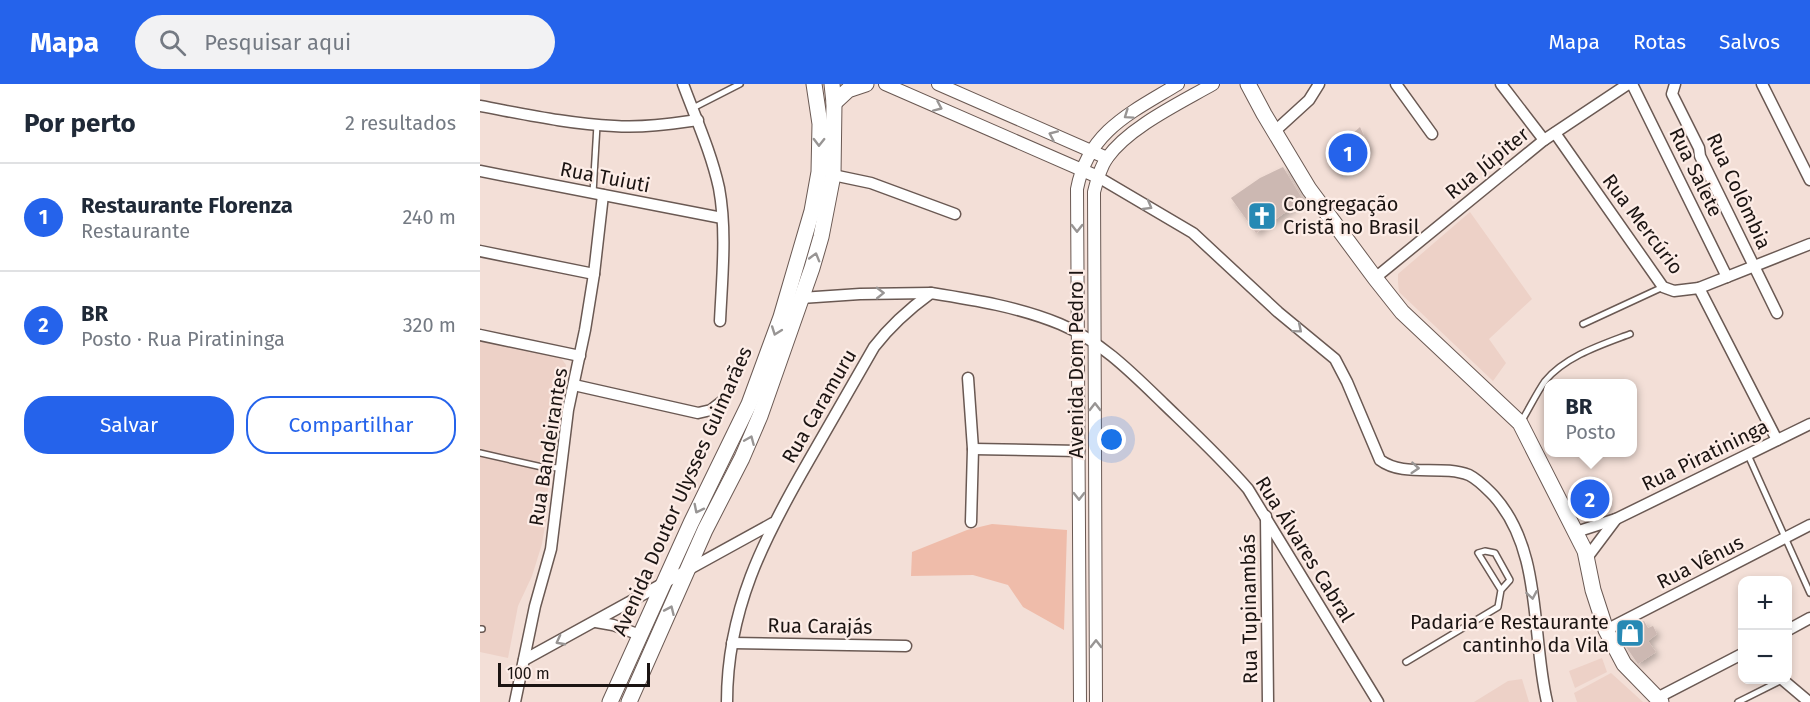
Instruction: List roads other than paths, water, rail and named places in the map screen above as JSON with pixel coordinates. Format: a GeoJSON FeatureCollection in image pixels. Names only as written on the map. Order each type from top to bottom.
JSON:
{"type":"FeatureCollection","features":[{"type":"Feature","properties":{"kind":"main road","name":"Avenida Doutor Ulysses Guimarães"},"geometry":{"type":"LineString","coordinates":[[610,702],[691,523],[749,404],[797,268],[813,211],[819,172],[820,124],[814,84]]}},
{"type":"Feature","properties":{"kind":"main road","name":"Avenida Doutor Ulysses Guimarães"},"geometry":{"type":"LineString","coordinates":[[626,702],[742,458],[760,416],[801,298],[821,237],[833,175],[832,84]]}},
{"type":"Feature","properties":{"kind":"main road"},"geometry":{"type":"LineString","coordinates":[[834,103],[848,90],[866,84]]}},
{"type":"Feature","properties":{"kind":"main road"},"geometry":{"type":"LineString","coordinates":[[1248,84],[1309,189],[1402,312],[1520,423],[1576,532],[1606,630],[1624,664],[1659,700]]}},
{"type":"Feature","properties":{"kind":"main road"},"geometry":{"type":"LineString","coordinates":[[626,702],[649,644],[646,638],[640,635]]}},
{"type":"Feature","properties":{"kind":"street"},"geometry":{"type":"LineString","coordinates":[[683,84],[698,120],[718,188],[722,218],[720,321]]}},
{"type":"Feature","properties":{"kind":"street"},"geometry":{"type":"LineString","coordinates":[[885,84],[1098,177],[1193,233],[1278,312],[1335,359],[1380,459],[1392,466],[1457,471],[1480,482],[1504,507],[1515,526],[1524,554],[1533,598],[1547,702]]}},
{"type":"Feature","properties":{"kind":"street"},"geometry":{"type":"LineString","coordinates":[[938,84],[1107,158]]}},
{"type":"Feature","properties":{"kind":"street","name":"Avenida Dom Pedro I"},"geometry":{"type":"LineString","coordinates":[[1080,700],[1077,189],[1081,170],[1091,151],[1105,134],[1125,116],[1178,84]]}},
{"type":"Feature","properties":{"kind":"street","name":"Avenida Dom Pedro I"},"geometry":{"type":"LineString","coordinates":[[1096,700],[1094,192],[1107,158],[1132,132],[1213,84]]}},
{"type":"Feature","properties":{"kind":"street"},"geometry":{"type":"LineString","coordinates":[[1275,131],[1309,100],[1319,84]]}},
{"type":"Feature","properties":{"kind":"street"},"geometry":{"type":"LineString","coordinates":[[1396,84],[1432,134]]}},
{"type":"Feature","properties":{"kind":"street"},"geometry":{"type":"LineString","coordinates":[[1502,84],[1544,140]]}},
{"type":"Feature","properties":{"kind":"street","name":"Rua Júpiter"},"geometry":{"type":"LineString","coordinates":[[1375,278],[1544,140],[1613,88],[1630,84]]}},
{"type":"Feature","properties":{"kind":"street","name":"Rua Salete"},"geometry":{"type":"LineString","coordinates":[[1630,84],[1727,277]]}},
{"type":"Feature","properties":{"kind":"street","name":"Rua Colômbia"},"geometry":{"type":"LineString","coordinates":[[1675,84],[1672,94],[1777,313]]}},
{"type":"Feature","properties":{"kind":"street"},"geometry":{"type":"LineString","coordinates":[[1762,84],[1810,180]]}},
{"type":"Feature","properties":{"kind":"street"},"geometry":{"type":"LineString","coordinates":[[480,106],[597,125],[656,126],[698,120]]}},
{"type":"Feature","properties":{"kind":"street","name":"Rua Mercúrio"},"geometry":{"type":"LineString","coordinates":[[1556,133],[1663,287],[1674,291],[1699,288],[1777,441]]}},
{"type":"Feature","properties":{"kind":"street","name":"Rua Tuiuti"},"geometry":{"type":"LineString","coordinates":[[480,171],[722,218]]}},
{"type":"Feature","properties":{"kind":"street"},"geometry":{"type":"LineString","coordinates":[[833,175],[871,183],[955,214]]}},
{"type":"Feature","properties":{"kind":"street","name":"Rua Bandeirantes"},"geometry":{"type":"LineString","coordinates":[[515,702],[535,606],[551,549],[568,410],[594,274],[598,194]]}},
{"type":"Feature","properties":{"kind":"street"},"geometry":{"type":"LineString","coordinates":[[1699,288],[1810,244]]}},
{"type":"Feature","properties":{"kind":"street"},"geometry":{"type":"LineString","coordinates":[[480,251],[594,274]]}},
{"type":"Feature","properties":{"kind":"street"},"geometry":{"type":"LineString","coordinates":[[801,298],[932,293],[1022,311],[1078,332]]}},
{"type":"Feature","properties":{"kind":"street","name":"Rua Caramuru"},"geometry":{"type":"LineString","coordinates":[[726,702],[729,659],[738,612],[773,523],[874,347],[899,318],[932,293]]}},
{"type":"Feature","properties":{"kind":"street","name":"Rua Álvares Cabral"},"geometry":{"type":"LineString","coordinates":[[1078,332],[1125,366],[1222,460],[1248,489],[1378,702]]}},
{"type":"Feature","properties":{"kind":"street"},"geometry":{"type":"LineString","coordinates":[[480,335],[580,356]]}},
{"type":"Feature","properties":{"kind":"street"},"geometry":{"type":"LineString","coordinates":[[968,378],[973,448],[971,522]]}},
{"type":"Feature","properties":{"kind":"street"},"geometry":{"type":"LineString","coordinates":[[574,385],[698,413],[711,410],[724,399]]}},
{"type":"Feature","properties":{"kind":"street","name":"Rua Piratininga"},"geometry":{"type":"LineString","coordinates":[[1576,532],[1616,519],[1810,424]]}},
{"type":"Feature","properties":{"kind":"street"},"geometry":{"type":"LineString","coordinates":[[973,448],[1079,451]]}},
{"type":"Feature","properties":{"kind":"street","name":"Rua Tupinambás"},"geometry":{"type":"LineString","coordinates":[[1266,516],[1268,702]]}},
{"type":"Feature","properties":{"kind":"street","name":"Rua Piratininga"},"geometry":{"type":"LineString","coordinates":[[1586,559],[1616,519]]}},
{"type":"Feature","properties":{"kind":"street"},"geometry":{"type":"LineString","coordinates":[[524,660],[773,523]]}},
{"type":"Feature","properties":{"kind":"street","name":"Rua Vênus"},"geometry":{"type":"LineString","coordinates":[[1606,630],[1810,525]]}},
{"type":"Feature","properties":{"kind":"street"},"geometry":{"type":"LineString","coordinates":[[1792,628],[1810,618]]}},
{"type":"Feature","properties":{"kind":"street"},"geometry":{"type":"LineString","coordinates":[[596,622],[613,625],[640,635]]}},
{"type":"Feature","properties":{"kind":"street","name":"Rua Carajás"},"geometry":{"type":"LineString","coordinates":[[732,643],[906,646]]}},
{"type":"Feature","properties":{"kind":"street"},"geometry":{"type":"LineString","coordinates":[[1659,700],[1738,657]]}},
{"type":"Feature","properties":{"kind":"street"},"geometry":{"type":"LineString","coordinates":[[1787,684],[1809,702]]}},
{"type":"Feature","properties":{"kind":"street"},"geometry":{"type":"LineString","coordinates":[[1080,700],[1096,700]]}},
{"type":"Feature","properties":{"kind":"lane"},"geometry":{"type":"LineString","coordinates":[[693,108],[740,84]]}},
{"type":"Feature","properties":{"kind":"lane"},"geometry":{"type":"LineString","coordinates":[[597,125],[598,194]]}},
{"type":"Feature","properties":{"kind":"lane"},"geometry":{"type":"LineString","coordinates":[[1583,324],[1663,287]]}},
{"type":"Feature","properties":{"kind":"lane"},"geometry":{"type":"LineString","coordinates":[[1548,379],[1588,349],[1630,334]]}},
{"type":"Feature","properties":{"kind":"lane"},"geometry":{"type":"LineString","coordinates":[[1520,423],[1544,383]]}},
{"type":"Feature","properties":{"kind":"lane"},"geometry":{"type":"LineString","coordinates":[[480,453],[542,467],[561,468]]}},
{"type":"Feature","properties":{"kind":"lane"},"geometry":{"type":"LineString","coordinates":[[1748,455],[1810,593]]}},
{"type":"Feature","properties":{"kind":"lane"},"geometry":{"type":"LineString","coordinates":[[1406,662],[1498,607],[1501,590],[1510,580],[1495,553],[1485,551],[1478,553],[1501,590]]}},
{"type":"Feature","properties":{"kind":"lane"},"geometry":{"type":"LineString","coordinates":[[1738,702],[1774,684]]}},
{"type":"Feature","properties":{"kind":"place","name":"Restaurante Florenza"},"geometry":{"type":"Point","coordinates":[1348,153]}},
{"type":"Feature","properties":{"kind":"place","name":"Congregação Cristã no Brasil"},"geometry":{"type":"Point","coordinates":[1262,216]}},
{"type":"Feature","properties":{"kind":"place","name":"BR"},"geometry":{"type":"Point","coordinates":[1590,499]}},
{"type":"Feature","properties":{"kind":"place","name":"Padaria e Restaurante cantinho da Vila"},"geometry":{"type":"Point","coordinates":[1630,633]}}]}
